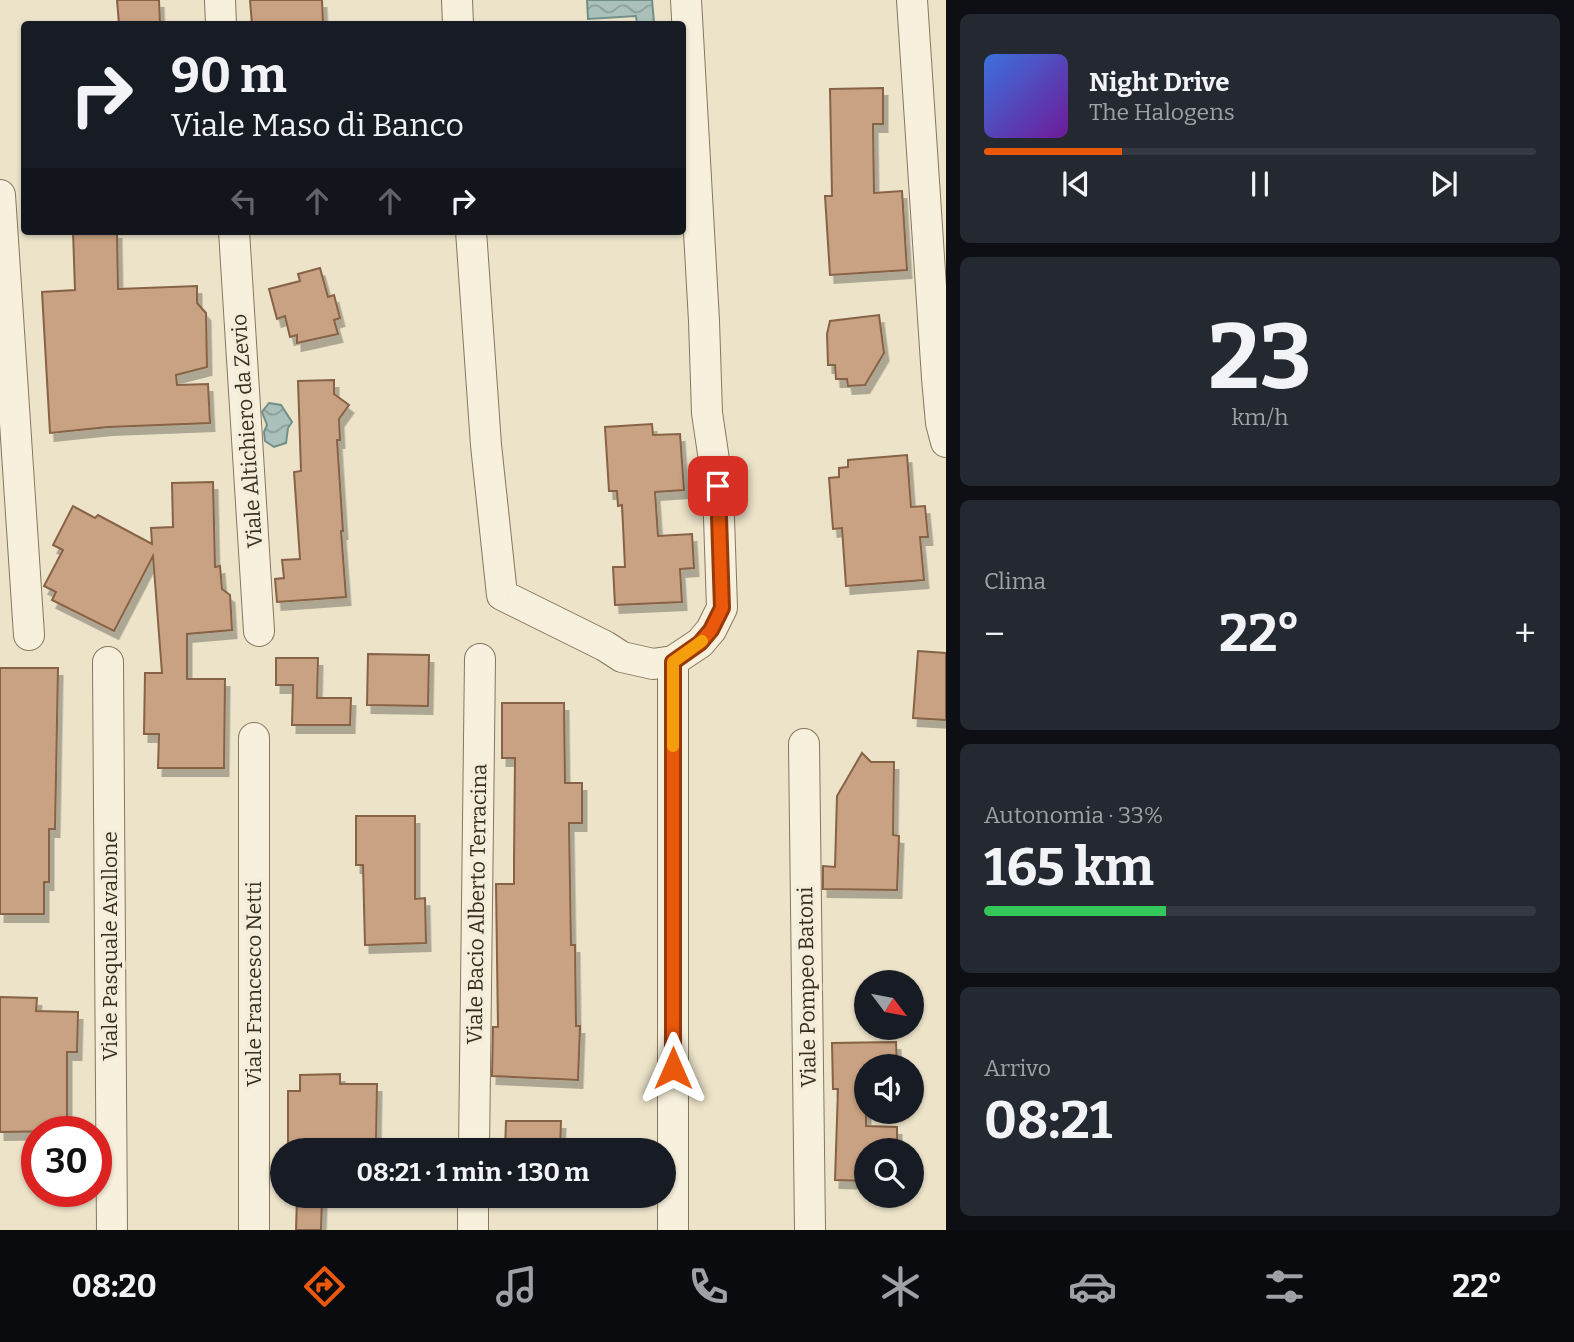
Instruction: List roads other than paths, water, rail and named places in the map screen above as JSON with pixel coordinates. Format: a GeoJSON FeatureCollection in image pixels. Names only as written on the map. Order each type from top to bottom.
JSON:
{"type":"FeatureCollection","features":[{"type":"Feature","properties":{"kind":"street"},"geometry":{"type":"LineString","coordinates":[[220,0],[221,21]]}},
{"type":"Feature","properties":{"kind":"street"},"geometry":{"type":"LineString","coordinates":[[471,235],[486,445],[502,595],[622,657],[653,664],[673,662],[700,643],[711,630],[722,608],[718,486],[708,413],[686,0]]}},
{"type":"Feature","properties":{"kind":"street"},"geometry":{"type":"LineString","coordinates":[[912,0],[937,378],[941,423],[946,442]]}},
{"type":"Feature","properties":{"kind":"street"},"geometry":{"type":"LineString","coordinates":[[0,195],[29,635]]}},
{"type":"Feature","properties":{"kind":"street","name":"Viale Altichiero da Zevio"},"geometry":{"type":"LineString","coordinates":[[234,235],[259,631]]}},
{"type":"Feature","properties":{"kind":"street","name":"Viale Bacio Alberto Terracina"},"geometry":{"type":"LineString","coordinates":[[474,1138],[480,659]]}},
{"type":"Feature","properties":{"kind":"street","name":"Viale Pasquale Avallone"},"geometry":{"type":"LineString","coordinates":[[108,662],[112,1230]]}},
{"type":"Feature","properties":{"kind":"street"},"geometry":{"type":"LineString","coordinates":[[673,662],[673,1230]]}},
{"type":"Feature","properties":{"kind":"street","name":"Viale Francesco Netti"},"geometry":{"type":"LineString","coordinates":[[254,738],[254,1230]]}},
{"type":"Feature","properties":{"kind":"street","name":"Viale Pompeo Batoni"},"geometry":{"type":"LineString","coordinates":[[804,744],[810,1230]]}},
{"type":"Feature","properties":{"kind":"street"},"geometry":{"type":"LineString","coordinates":[[473,1208],[473,1230]]}},
{"type":"Feature","properties":{"kind":"water"},"geometry":{"type":"Polygon","coordinates":[[[587,0],[652,0],[654,21],[637,21],[636,16],[588,19],[587,0]]]}},
{"type":"Feature","properties":{"kind":"water"},"geometry":{"type":"Polygon","coordinates":[[[269,403],[281,405],[292,422],[288,428],[286,443],[274,447],[265,441],[264,432],[267,425],[262,412],[269,403]]]}}]}
